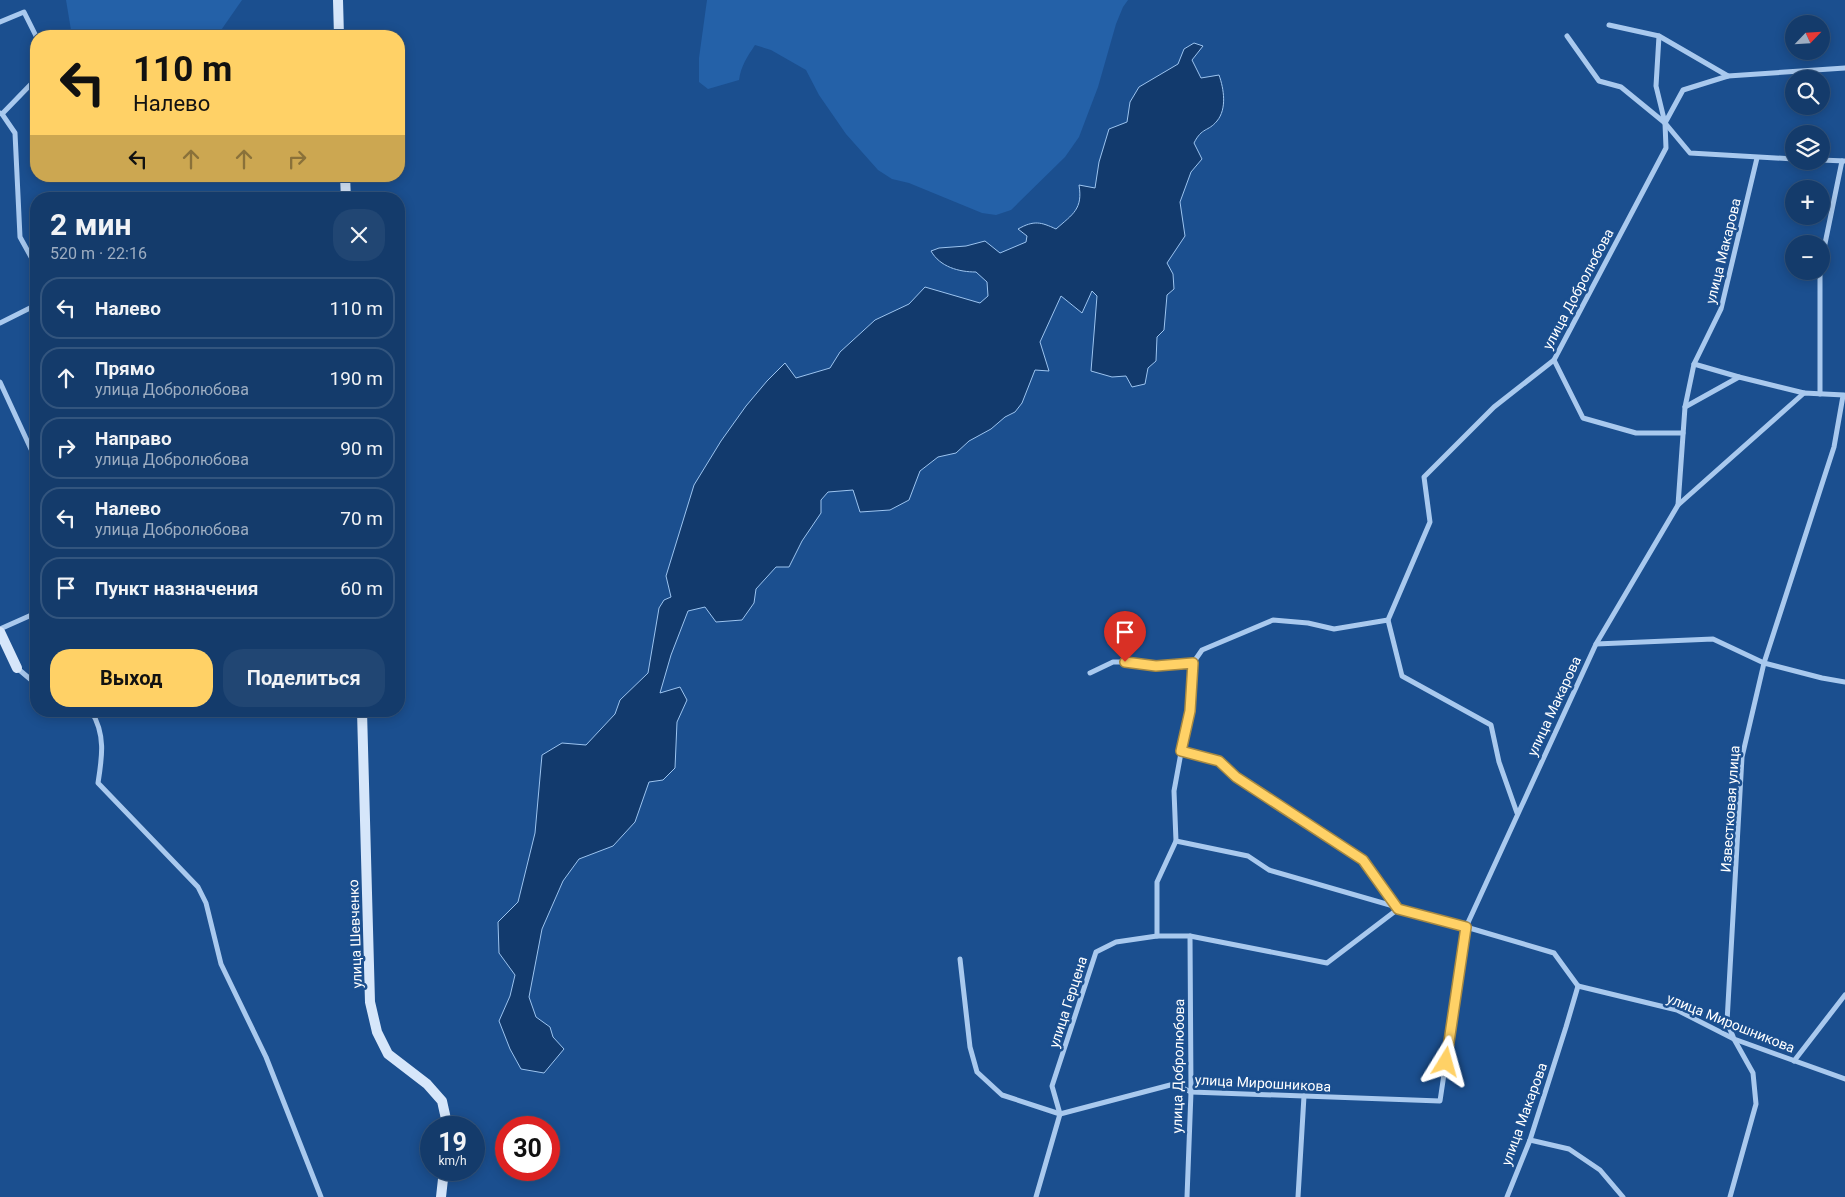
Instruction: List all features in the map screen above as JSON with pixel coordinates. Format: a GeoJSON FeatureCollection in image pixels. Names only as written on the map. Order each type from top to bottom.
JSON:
{"type":"FeatureCollection","features":[{"type":"Feature","properties":{"kind":"street"},"geometry":{"type":"LineString","coordinates":[[338,0],[339,30]]}},
{"type":"Feature","properties":{"kind":"street"},"geometry":{"type":"LineString","coordinates":[[0,22],[24,12],[33,30]]}},
{"type":"Feature","properties":{"kind":"street"},"geometry":{"type":"LineString","coordinates":[[1609,25],[1659,36],[1728,76]]}},
{"type":"Feature","properties":{"kind":"street"},"geometry":{"type":"LineString","coordinates":[[1567,36],[1599,81],[1621,87],[1665,123],[1690,153],[1785,159]]}},
{"type":"Feature","properties":{"kind":"street"},"geometry":{"type":"LineString","coordinates":[[1659,36],[1656,86],[1665,123]]}},
{"type":"Feature","properties":{"kind":"street"},"geometry":{"type":"LineString","coordinates":[[1665,123],[1683,90],[1728,76],[1845,68]]}},
{"type":"Feature","properties":{"kind":"street"},"geometry":{"type":"LineString","coordinates":[[30,85],[1,114],[15,133],[20,237],[30,255]]}},
{"type":"Feature","properties":{"kind":"street","name":"улица Добролюбова"},"geometry":{"type":"LineString","coordinates":[[1388,620],[1430,522],[1424,477],[1494,407],[1554,360],[1666,148],[1665,123]]}},
{"type":"Feature","properties":{"kind":"street","name":"улица Макарова"},"geometry":{"type":"LineString","coordinates":[[1440,1101],[1466,927],[1596,644],[1678,505],[1685,407],[1694,364],[1720,309],[1757,158]]}},
{"type":"Feature","properties":{"kind":"street"},"geometry":{"type":"LineString","coordinates":[[1827,235],[1843,161],[1830,160]]}},
{"type":"Feature","properties":{"kind":"street"},"geometry":{"type":"LineString","coordinates":[[1820,280],[1820,394]]}},
{"type":"Feature","properties":{"kind":"street"},"geometry":{"type":"LineString","coordinates":[[0,322],[30,308]]}},
{"type":"Feature","properties":{"kind":"street"},"geometry":{"type":"LineString","coordinates":[[1554,360],[1583,418],[1636,433],[1683,433]]}},
{"type":"Feature","properties":{"kind":"street"},"geometry":{"type":"LineString","coordinates":[[1694,364],[1804,393],[1844,394]]}},
{"type":"Feature","properties":{"kind":"street"},"geometry":{"type":"LineString","coordinates":[[1685,407],[1739,377]]}},
{"type":"Feature","properties":{"kind":"street"},"geometry":{"type":"LineString","coordinates":[[0,382],[30,447]]}},
{"type":"Feature","properties":{"kind":"street"},"geometry":{"type":"LineString","coordinates":[[1678,505],[1804,393]]}},
{"type":"Feature","properties":{"kind":"street","name":"Известковая улица"},"geometry":{"type":"LineString","coordinates":[[1730,1197],[1756,1104],[1753,1072],[1734,1039],[1727,1022],[1742,757],[1764,663],[1834,447],[1844,394]]}},
{"type":"Feature","properties":{"kind":"street"},"geometry":{"type":"LineString","coordinates":[[30,617],[0,631],[17,668],[30,679]]}},
{"type":"Feature","properties":{"kind":"street"},"geometry":{"type":"LineString","coordinates":[[1157,936],[1157,882],[1176,841],[1174,791],[1190,711],[1193,663],[1202,650],[1273,620],[1308,623],[1334,629],[1388,620],[1402,676],[1491,725],[1499,762],[1517,813]]}},
{"type":"Feature","properties":{"kind":"street"},"geometry":{"type":"LineString","coordinates":[[1596,644],[1713,639],[1764,663],[1845,682]]}},
{"type":"Feature","properties":{"kind":"street"},"geometry":{"type":"LineString","coordinates":[[1090,673],[1113,662],[1137,662],[1156,666],[1193,663]]}},
{"type":"Feature","properties":{"kind":"street"},"geometry":{"type":"LineString","coordinates":[[95,717],[102,739],[98,783],[198,887],[206,903],[221,964],[266,1057],[320,1197]]}},
{"type":"Feature","properties":{"kind":"street","name":"улица Шевченко"},"geometry":{"type":"LineString","coordinates":[[362,717],[370,1002],[377,1032],[388,1054],[427,1084],[442,1101],[445,1116]]}},
{"type":"Feature","properties":{"kind":"street"},"geometry":{"type":"LineString","coordinates":[[1181,751],[1219,761],[1236,777],[1363,860],[1398,909]]}},
{"type":"Feature","properties":{"kind":"street"},"geometry":{"type":"LineString","coordinates":[[1176,841],[1248,856],[1269,870],[1554,953],[1578,986]]}},
{"type":"Feature","properties":{"kind":"street","name":"улица Герцена"},"geometry":{"type":"LineString","coordinates":[[1060,1114],[1052,1086],[1096,952],[1116,942],[1157,936],[1190,936],[1327,963],[1398,909]]}},
{"type":"Feature","properties":{"kind":"street","name":"улица Добролюбова"},"geometry":{"type":"LineString","coordinates":[[1187,1197],[1191,1092],[1190,936]]}},
{"type":"Feature","properties":{"kind":"street"},"geometry":{"type":"LineString","coordinates":[[960,959],[970,1047],[977,1072],[1002,1095],[1060,1114],[1036,1197]]}},
{"type":"Feature","properties":{"kind":"street","name":"улица Макарова"},"geometry":{"type":"LineString","coordinates":[[1507,1197],[1530,1140],[1578,986]]}},
{"type":"Feature","properties":{"kind":"street","name":"улица Мирошникова"},"geometry":{"type":"LineString","coordinates":[[1578,986],[1677,1010],[1734,1039],[1845,1079]]}},
{"type":"Feature","properties":{"kind":"street"},"geometry":{"type":"LineString","coordinates":[[1794,1061],[1845,995]]}},
{"type":"Feature","properties":{"kind":"street","name":"улица Мирошникова"},"geometry":{"type":"LineString","coordinates":[[1060,1114],[1174,1084],[1191,1092],[1440,1101]]}},
{"type":"Feature","properties":{"kind":"street"},"geometry":{"type":"LineString","coordinates":[[1298,1197],[1304,1096]]}},
{"type":"Feature","properties":{"kind":"street"},"geometry":{"type":"LineString","coordinates":[[1530,1140],[1569,1149],[1600,1170],[1623,1197]]}},
{"type":"Feature","properties":{"kind":"street"},"geometry":{"type":"LineString","coordinates":[[441,1197],[443,1181]]}},
{"type":"Feature","properties":{"kind":"shaded area"},"geometry":{"type":"Polygon","coordinates":[[[66,0],[242,0],[221,30],[71,30],[66,0]]]}},
{"type":"Feature","properties":{"kind":"shaded area"},"geometry":{"type":"Polygon","coordinates":[[[707,0],[1128,0],[1116,24],[1098,87],[1079,137],[1065,157],[1011,210],[996,215],[982,213],[909,183],[892,179],[878,170],[846,134],[819,95],[806,70],[771,50],[755,45],[743,66],[739,80],[708,89],[699,82],[699,58],[707,0]]]}},
{"type":"Feature","properties":{"kind":"shaded area"},"geometry":{"type":"Polygon","coordinates":[[[1194,43],[1203,46],[1192,60],[1201,78],[1219,75],[1223,93],[1223,105],[1217,121],[1202,132],[1194,143],[1202,159],[1191,172],[1180,202],[1185,236],[1167,263],[1173,274],[1174,289],[1167,295],[1164,330],[1157,337],[1156,361],[1148,368],[1145,384],[1132,387],[1126,376],[1112,377],[1091,371],[1097,296],[1092,291],[1082,313],[1061,296],[1040,342],[1049,371],[1035,370],[1022,403],[1015,412],[1005,417],[991,429],[969,441],[956,453],[938,457],[920,471],[909,500],[890,510],[860,512],[853,490],[828,492],[821,500],[821,513],[802,541],[789,567],[776,567],[756,589],[754,603],[742,620],[716,622],[705,607],[688,611],[671,655],[660,693],[680,687],[687,700],[677,722],[675,768],[663,780],[649,782],[635,822],[613,846],[579,859],[563,881],[542,929],[529,997],[536,1017],[550,1027],[553,1037],[564,1049],[544,1073],[521,1069],[510,1049],[499,1021],[510,996],[515,975],[499,953],[498,922],[518,902],[535,833],[542,755],[562,743],[586,745],[615,714],[620,700],[648,673],[659,608],[664,600],[671,597],[666,576],[694,485],[721,441],[746,406],[785,363],[796,378],[830,368],[840,352],[875,320],[909,304],[925,287],[980,303],[988,296],[987,282],[976,272],[957,270],[945,265],[931,251],[985,241],[1000,253],[1026,242],[1027,236],[1018,229],[1024,226],[1037,223],[1056,229],[1072,215],[1078,206],[1079,185],[1095,188],[1099,162],[1109,129],[1127,122],[1130,102],[1139,87],[1178,64],[1184,49],[1194,43]]]}},
{"type":"Feature","properties":{"kind":"route"},"geometry":{"type":"LineString","coordinates":[[1125,662],[1137,662],[1156,666],[1193,663],[1190,711],[1184,730],[1181,751],[1219,761],[1236,777],[1363,860],[1398,909],[1466,927],[1446,1062]]}}]}
